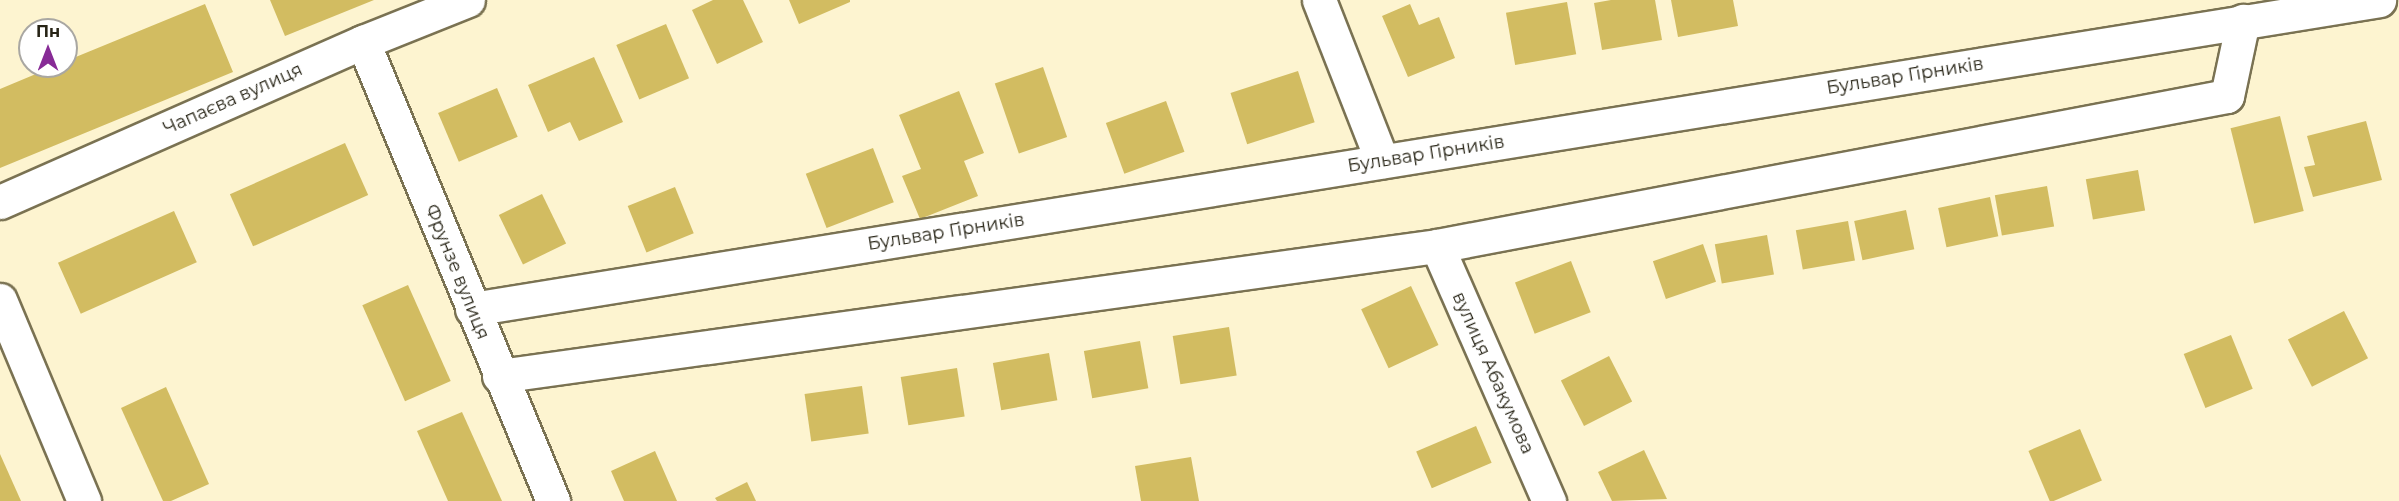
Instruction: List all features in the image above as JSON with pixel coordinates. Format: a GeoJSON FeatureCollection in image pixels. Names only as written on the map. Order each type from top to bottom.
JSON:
{"type":"FeatureCollection","features":[{"type":"Feature","properties":{"kind":"street","name":"Чапаєва вулиця"},"geometry":{"type":"LineString","coordinates":[[0,202],[363,42],[468,0]]}},
{"type":"Feature","properties":{"kind":"street"},"geometry":{"type":"LineString","coordinates":[[1319,0],[1382,161]]}},
{"type":"Feature","properties":{"kind":"street","name":"Бульвар Гірників"},"geometry":{"type":"LineString","coordinates":[[472,309],[2379,0]]}},
{"type":"Feature","properties":{"kind":"street"},"geometry":{"type":"LineString","coordinates":[[499,376],[1437,246],[2227,96],[2243,21]]}},
{"type":"Feature","properties":{"kind":"street","name":"Фрунзе вулиця"},"geometry":{"type":"LineString","coordinates":[[363,42],[499,376],[553,501]]}},
{"type":"Feature","properties":{"kind":"street","name":"вулиця Абакумова"},"geometry":{"type":"LineString","coordinates":[[1437,246],[1549,501]]}},
{"type":"Feature","properties":{"kind":"street"},"geometry":{"type":"LineString","coordinates":[[0,300],[84,501]]}},
{"type":"Feature","properties":{"kind":"building"},"geometry":{"type":"Polygon","coordinates":[[[270,0],[374,0],[285,36],[270,0]]]}},
{"type":"Feature","properties":{"kind":"building"},"geometry":{"type":"Polygon","coordinates":[[[713,0],[743,0],[763,42],[717,64],[692,10],[713,0]]]}},
{"type":"Feature","properties":{"kind":"building"},"geometry":{"type":"Polygon","coordinates":[[[789,0],[850,0],[850,2],[799,24],[789,0]]]}},
{"type":"Feature","properties":{"kind":"building"},"geometry":{"type":"Polygon","coordinates":[[[1611,0],[1655,0],[1662,40],[1602,50],[1594,3],[1611,0]]]}},
{"type":"Feature","properties":{"kind":"building"},"geometry":{"type":"Polygon","coordinates":[[[1671,0],[1733,0],[1738,26],[1678,37],[1671,0]]]}},
{"type":"Feature","properties":{"kind":"building"},"geometry":{"type":"Polygon","coordinates":[[[1567,2],[1576,54],[1515,65],[1506,13],[1567,2]]]}},
{"type":"Feature","properties":{"kind":"building"},"geometry":{"type":"Polygon","coordinates":[[[205,4],[233,72],[0,168],[0,89],[26,78],[78,78],[78,56],[205,4]]]}},
{"type":"Feature","properties":{"kind":"building"},"geometry":{"type":"Polygon","coordinates":[[[1410,4],[1419,25],[1439,17],[1455,58],[1408,77],[1382,16],[1410,4]]]}},
{"type":"Feature","properties":{"kind":"building"},"geometry":{"type":"Polygon","coordinates":[[[666,24],[689,78],[639,99],[616,45],[666,24]]]}},
{"type":"Feature","properties":{"kind":"building"},"geometry":{"type":"Polygon","coordinates":[[[594,57],[623,122],[579,141],[570,122],[548,132],[528,85],[594,57]]]}},
{"type":"Feature","properties":{"kind":"building"},"geometry":{"type":"Polygon","coordinates":[[[1043,67],[1067,137],[1019,154],[995,84],[1043,67]]]}},
{"type":"Feature","properties":{"kind":"building"},"geometry":{"type":"Polygon","coordinates":[[[1298,71],[1315,122],[1247,144],[1230,93],[1298,71]]]}},
{"type":"Feature","properties":{"kind":"building"},"geometry":{"type":"Polygon","coordinates":[[[497,88],[518,137],[459,162],[438,113],[497,88]]]}},
{"type":"Feature","properties":{"kind":"building"},"geometry":{"type":"Polygon","coordinates":[[[959,91],[984,153],[964,161],[978,196],[920,219],[902,176],[921,169],[899,115],[959,91]]]}},
{"type":"Feature","properties":{"kind":"building"},"geometry":{"type":"Polygon","coordinates":[[[1166,101],[1184,152],[1124,174],[1106,123],[1166,101]]]}},
{"type":"Feature","properties":{"kind":"building"},"geometry":{"type":"Polygon","coordinates":[[[2280,116],[2304,211],[2254,223],[2231,128],[2280,116]]]}},
{"type":"Feature","properties":{"kind":"building"},"geometry":{"type":"Polygon","coordinates":[[[2366,121],[2382,180],[2313,197],[2304,167],[2315,165],[2307,136],[2366,121]]]}},
{"type":"Feature","properties":{"kind":"building"},"geometry":{"type":"Polygon","coordinates":[[[345,143],[368,195],[253,246],[230,194],[345,143]]]}},
{"type":"Feature","properties":{"kind":"building"},"geometry":{"type":"Polygon","coordinates":[[[873,148],[894,202],[827,228],[806,174],[873,148]]]}},
{"type":"Feature","properties":{"kind":"building"},"geometry":{"type":"Polygon","coordinates":[[[2138,170],[2145,210],[2093,220],[2086,179],[2138,170]]]}},
{"type":"Feature","properties":{"kind":"building"},"geometry":{"type":"Polygon","coordinates":[[[2047,186],[2054,226],[2002,236],[1995,195],[2047,186]]]}},
{"type":"Feature","properties":{"kind":"building"},"geometry":{"type":"Polygon","coordinates":[[[675,187],[694,233],[646,252],[628,206],[675,187]]]}},
{"type":"Feature","properties":{"kind":"building"},"geometry":{"type":"Polygon","coordinates":[[[542,194],[566,243],[523,264],[499,215],[542,194]]]}},
{"type":"Feature","properties":{"kind":"building"},"geometry":{"type":"Polygon","coordinates":[[[1990,197],[1998,236],[1946,247],[1938,208],[1990,197]]]}},
{"type":"Feature","properties":{"kind":"building"},"geometry":{"type":"Polygon","coordinates":[[[1906,210],[1914,249],[1862,260],[1854,221],[1906,210]]]}},
{"type":"Feature","properties":{"kind":"building"},"geometry":{"type":"Polygon","coordinates":[[[174,211],[197,262],[81,314],[58,263],[174,211]]]}},
{"type":"Feature","properties":{"kind":"building"},"geometry":{"type":"Polygon","coordinates":[[[1848,221],[1855,260],[1803,270],[1796,230],[1848,221]]]}},
{"type":"Feature","properties":{"kind":"building"},"geometry":{"type":"Polygon","coordinates":[[[1767,235],[1774,274],[1722,284],[1715,244],[1767,235]]]}},
{"type":"Feature","properties":{"kind":"building"},"geometry":{"type":"Polygon","coordinates":[[[1703,244],[1716,282],[1666,299],[1653,261],[1703,244]]]}},
{"type":"Feature","properties":{"kind":"building"},"geometry":{"type":"Polygon","coordinates":[[[1571,261],[1591,312],[1535,334],[1515,283],[1571,261]]]}},
{"type":"Feature","properties":{"kind":"building"},"geometry":{"type":"Polygon","coordinates":[[[408,285],[451,381],[405,401],[362,305],[408,285]]]}},
{"type":"Feature","properties":{"kind":"building"},"geometry":{"type":"Polygon","coordinates":[[[1411,286],[1438,345],[1389,368],[1361,309],[1411,286]]]}},
{"type":"Feature","properties":{"kind":"building"},"geometry":{"type":"Polygon","coordinates":[[[2344,311],[2368,358],[2312,387],[2288,340],[2344,311]]]}},
{"type":"Feature","properties":{"kind":"building"},"geometry":{"type":"Polygon","coordinates":[[[1229,327],[1237,375],[1180,384],[1173,336],[1229,327]]]}},
{"type":"Feature","properties":{"kind":"building"},"geometry":{"type":"Polygon","coordinates":[[[2231,335],[2253,389],[2205,408],[2184,354],[2231,335]]]}},
{"type":"Feature","properties":{"kind":"building"},"geometry":{"type":"Polygon","coordinates":[[[1140,341],[1148,388],[1092,398],[1084,351],[1140,341]]]}},
{"type":"Feature","properties":{"kind":"building"},"geometry":{"type":"Polygon","coordinates":[[[1049,353],[1057,400],[1001,410],[993,363],[1049,353]]]}},
{"type":"Feature","properties":{"kind":"building"},"geometry":{"type":"Polygon","coordinates":[[[1609,356],[1632,401],[1584,426],[1561,381],[1609,356]]]}},
{"type":"Feature","properties":{"kind":"building"},"geometry":{"type":"Polygon","coordinates":[[[957,368],[965,416],[908,425],[901,377],[957,368]]]}},
{"type":"Feature","properties":{"kind":"building"},"geometry":{"type":"Polygon","coordinates":[[[862,386],[869,434],[811,442],[805,394],[862,386]]]}},
{"type":"Feature","properties":{"kind":"building"},"geometry":{"type":"Polygon","coordinates":[[[166,387],[209,484],[171,501],[163,501],[121,408],[166,387]]]}},
{"type":"Feature","properties":{"kind":"building"},"geometry":{"type":"Polygon","coordinates":[[[462,412],[502,501],[448,501],[417,431],[462,412]]]}},
{"type":"Feature","properties":{"kind":"building"},"geometry":{"type":"Polygon","coordinates":[[[1476,426],[1492,463],[1432,488],[1416,451],[1476,426]]]}},
{"type":"Feature","properties":{"kind":"building"},"geometry":{"type":"Polygon","coordinates":[[[2080,429],[2102,481],[2050,501],[2028,451],[2080,429]]]}},
{"type":"Feature","properties":{"kind":"building"},"geometry":{"type":"Polygon","coordinates":[[[1644,450],[1667,499],[1612,501],[1598,472],[1644,450]]]}},
{"type":"Feature","properties":{"kind":"building"},"geometry":{"type":"Polygon","coordinates":[[[655,451],[677,501],[624,501],[611,471],[655,451]]]}},
{"type":"Feature","properties":{"kind":"building"},"geometry":{"type":"Polygon","coordinates":[[[0,454],[21,501],[0,501],[0,454]]]}},
{"type":"Feature","properties":{"kind":"building"},"geometry":{"type":"Polygon","coordinates":[[[1191,457],[1199,501],[1141,501],[1135,466],[1191,457]]]}},
{"type":"Feature","properties":{"kind":"building"},"geometry":{"type":"Polygon","coordinates":[[[747,482],[756,501],[717,501],[715,498],[747,482]]]}}]}
